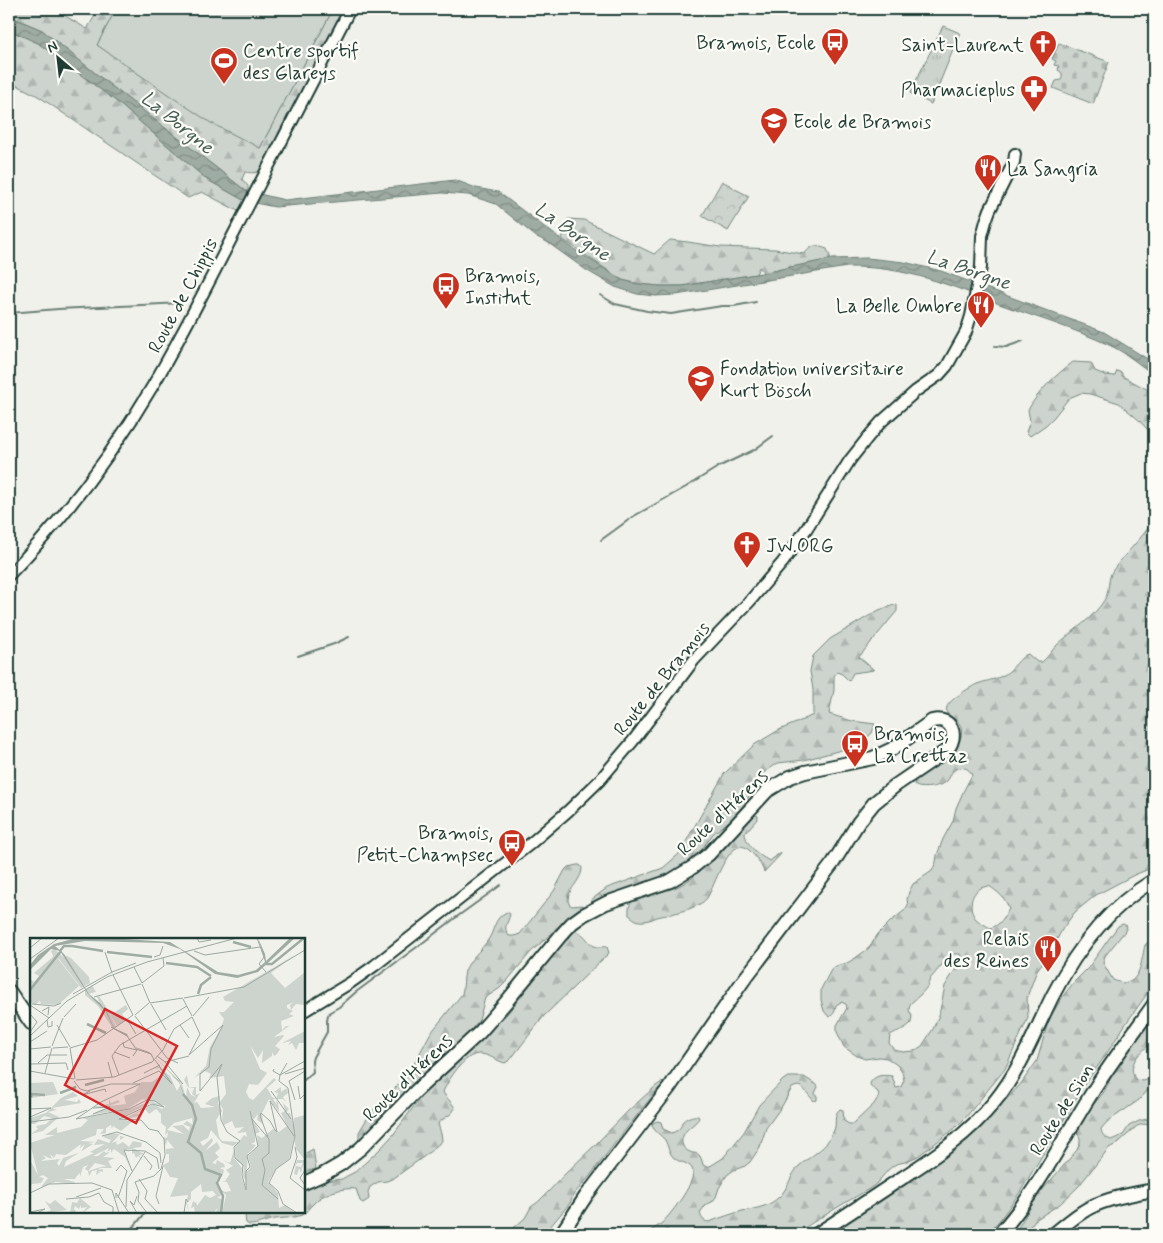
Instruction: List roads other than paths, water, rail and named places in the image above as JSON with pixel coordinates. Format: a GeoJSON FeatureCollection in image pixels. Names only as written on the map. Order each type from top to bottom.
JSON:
{"type":"FeatureCollection","features":[{"type":"Feature","properties":{"kind":"main road","name":"Route d'Hérens"},"geometry":{"type":"LineString","coordinates":[[305,1183],[322,1175],[361,1148],[434,1074],[476,1036],[564,931],[583,914],[606,902],[670,881],[693,867],[709,854],[767,791],[790,777],[805,772],[873,758],[892,748],[932,721],[938,719],[946,722],[953,733],[950,746],[946,751],[874,802],[833,863],[742,981],[674,1082],[586,1196],[561,1234]]}},
{"type":"Feature","properties":{"kind":"main road"},"geometry":{"type":"LineString","coordinates":[[817,1234],[941,1151],[966,1132],[981,1117],[1002,1093],[1018,1068],[1054,994],[1077,953],[1113,911],[1154,880]]}},
{"type":"Feature","properties":{"kind":"main road"},"geometry":{"type":"LineString","coordinates":[[9,991],[30,1022]]}},
{"type":"Feature","properties":{"kind":"main road"},"geometry":{"type":"LineString","coordinates":[[9,1003],[30,1034]]}},
{"type":"Feature","properties":{"kind":"main road","name":"Route de Sion"},"geometry":{"type":"LineString","coordinates":[[999,1234],[1023,1205],[1097,1084],[1154,1004]]}},
{"type":"Feature","properties":{"kind":"main road"},"geometry":{"type":"LineString","coordinates":[[1054,1234],[1081,1213],[1099,1203],[1154,1190]]}},
{"type":"Feature","properties":{"kind":"street","name":"Route de Chippis"},"geometry":{"type":"LineString","coordinates":[[9,575],[75,499],[123,434],[152,388],[350,9]]}},
{"type":"Feature","properties":{"kind":"street","name":"Route de Bramois"},"geometry":{"type":"LineString","coordinates":[[305,1010],[374,966],[520,852],[568,811],[599,781],[633,741],[694,660],[750,601],[783,562],[802,536],[850,460],[869,436],[881,422],[916,391],[939,375],[947,366],[966,332],[981,267],[982,236],[986,221],[1014,162],[1015,154]]}},
{"type":"Feature","properties":{"kind":"water"},"geometry":{"type":"Polygon","coordinates":[[[9,16],[42,30],[246,191],[285,200],[455,180],[476,188],[498,192],[575,250],[622,280],[639,284],[682,286],[831,259],[867,258],[904,262],[941,271],[1104,332],[1154,363],[1154,375],[1121,351],[1096,339],[945,284],[908,273],[847,267],[676,295],[655,296],[637,294],[615,287],[535,236],[496,204],[468,195],[442,193],[275,207],[245,201],[206,179],[116,101],[38,43],[9,30],[9,16]]]}},
{"type":"Feature","properties":{"kind":"waterway"},"geometry":{"type":"LineString","coordinates":[[600,295],[615,304],[671,314],[756,302]]}},
{"type":"Feature","properties":{"kind":"waterway"},"geometry":{"type":"LineString","coordinates":[[9,313],[183,303]]}},
{"type":"Feature","properties":{"kind":"waterway"},"geometry":{"type":"LineString","coordinates":[[995,346],[1006,347],[1023,341]]}},
{"type":"Feature","properties":{"kind":"waterway"},"geometry":{"type":"LineString","coordinates":[[601,540],[634,516],[718,467],[754,450],[773,436]]}},
{"type":"Feature","properties":{"kind":"waterway"},"geometry":{"type":"LineString","coordinates":[[298,656],[349,637]]}},
{"type":"Feature","properties":{"kind":"waterway"},"geometry":{"type":"LineString","coordinates":[[305,1079],[313,1072],[313,1057],[327,1032],[327,1021],[330,1012],[501,885]]}},
{"type":"Feature","properties":{"kind":"waterway"},"geometry":{"type":"LineString","coordinates":[[128,1234],[145,1213]]}},
{"type":"Feature","properties":{"kind":"place","name":"Bramois, Ecole"},"geometry":{"type":"Point","coordinates":[835,66]}},
{"type":"Feature","properties":{"kind":"place","name":"Saint-Laurent"},"geometry":{"type":"Point","coordinates":[1043,68]}},
{"type":"Feature","properties":{"kind":"place","name":"Centre sportif des Glareys"},"geometry":{"type":"Point","coordinates":[224,85]}},
{"type":"Feature","properties":{"kind":"place","name":"Pharmacieplus"},"geometry":{"type":"Point","coordinates":[1034,113]}},
{"type":"Feature","properties":{"kind":"place","name":"Ecole de Bramois"},"geometry":{"type":"Point","coordinates":[774,145]}},
{"type":"Feature","properties":{"kind":"place","name":"La Sangria"},"geometry":{"type":"Point","coordinates":[988,192]}},
{"type":"Feature","properties":{"kind":"place","name":"Bramois, Institut"},"geometry":{"type":"Point","coordinates":[446,310]}},
{"type":"Feature","properties":{"kind":"place","name":"La Belle Ombre"},"geometry":{"type":"Point","coordinates":[981,329]}},
{"type":"Feature","properties":{"kind":"place","name":"Fondation universitaire Kurt Bösch"},"geometry":{"type":"Point","coordinates":[701,403]}},
{"type":"Feature","properties":{"kind":"place","name":"JW.ORG"},"geometry":{"type":"Point","coordinates":[747,569]}},
{"type":"Feature","properties":{"kind":"place","name":"Bramois, La Crettaz"},"geometry":{"type":"Point","coordinates":[855,768]}},
{"type":"Feature","properties":{"kind":"place","name":"Bramois, Petit-Champsec"},"geometry":{"type":"Point","coordinates":[512,867]}},
{"type":"Feature","properties":{"kind":"place","name":"Relais des Reines"},"geometry":{"type":"Point","coordinates":[1048,973]}},
{"type":"Feature","properties":{"kind":"water label","name":"La Borgne"},"geometry":{"type":"Point","coordinates":[178,122]}},
{"type":"Feature","properties":{"kind":"water label","name":"La Borgne"},"geometry":{"type":"Point","coordinates":[573,231]}},
{"type":"Feature","properties":{"kind":"water label","name":"La Borgne"},"geometry":{"type":"Point","coordinates":[969,269]}}]}
